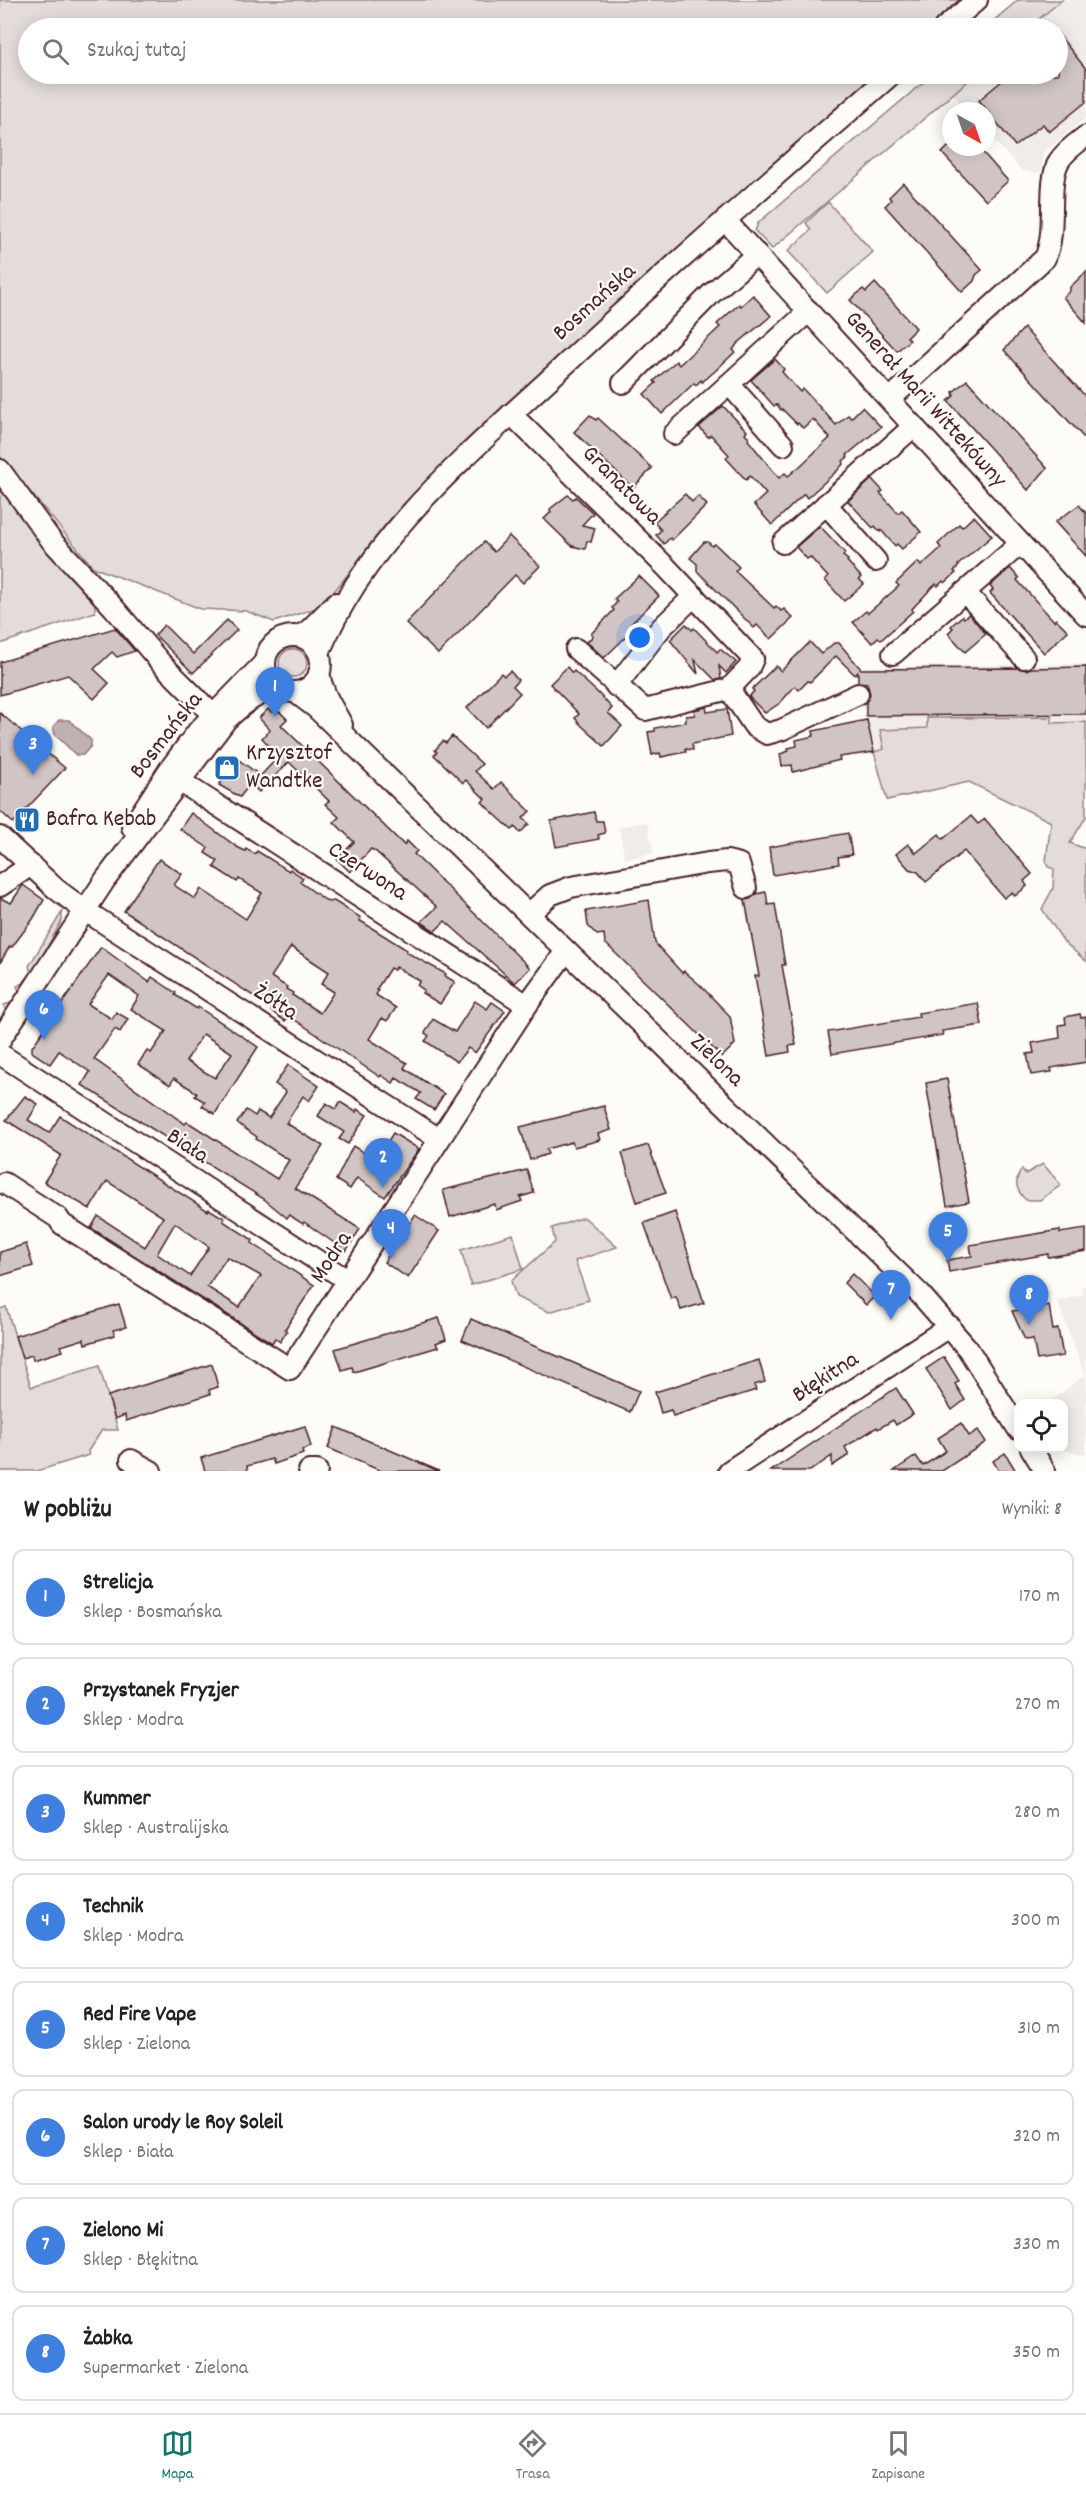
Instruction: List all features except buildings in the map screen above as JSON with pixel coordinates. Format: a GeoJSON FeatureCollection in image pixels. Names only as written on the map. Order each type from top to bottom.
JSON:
{"type":"FeatureCollection","features":[{"type":"Feature","properties":{"kind":"street"},"geometry":{"type":"LineString","coordinates":[[956,18],[977,0]]}},
{"type":"Feature","properties":{"kind":"street","name":"Bosmańska"},"geometry":{"type":"LineString","coordinates":[[298,636],[307,632],[351,588],[416,504],[725,219],[880,84]]}},
{"type":"Feature","properties":{"kind":"street"},"geometry":{"type":"LineString","coordinates":[[890,399],[1044,258],[1051,238],[1055,170],[1060,159],[1086,136]]}},
{"type":"Feature","properties":{"kind":"street","name":"Generał Marii Wittekówny"},"geometry":{"type":"LineString","coordinates":[[725,219],[1086,615]]}},
{"type":"Feature","properties":{"kind":"street"},"geometry":{"type":"LineString","coordinates":[[623,383],[712,293],[758,254]]}},
{"type":"Feature","properties":{"kind":"street"},"geometry":{"type":"LineString","coordinates":[[674,434],[809,311]]}},
{"type":"Feature","properties":{"kind":"street"},"geometry":{"type":"LineString","coordinates":[[729,384],[783,445]]}},
{"type":"Feature","properties":{"kind":"street","name":"Granatowa"},"geometry":{"type":"LineString","coordinates":[[511,414],[694,596],[753,659],[749,668],[729,689]]}},
{"type":"Feature","properties":{"kind":"street"},"geometry":{"type":"LineString","coordinates":[[783,543],[914,426]]}},
{"type":"Feature","properties":{"kind":"street"},"geometry":{"type":"LineString","coordinates":[[0,471],[51,540],[161,663],[212,714]]}},
{"type":"Feature","properties":{"kind":"street"},"geometry":{"type":"LineString","coordinates":[[826,504],[876,561]]}},
{"type":"Feature","properties":{"kind":"street"},"geometry":{"type":"LineString","coordinates":[[893,654],[1020,543]]}},
{"type":"Feature","properties":{"kind":"street","name":"Bosmańska"},"geometry":{"type":"LineString","coordinates":[[319,653],[351,588]]}},
{"type":"Feature","properties":{"kind":"street"},"geometry":{"type":"LineString","coordinates":[[965,592],[1024,658]]}},
{"type":"Feature","properties":{"kind":"street"},"geometry":{"type":"LineString","coordinates":[[616,686],[661,628],[694,596]]}},
{"type":"Feature","properties":{"kind":"street"},"geometry":{"type":"LineString","coordinates":[[298,636],[311,642],[319,653],[320,673],[310,686],[287,691],[267,676],[264,663],[269,648],[282,637],[298,636]]}},
{"type":"Feature","properties":{"kind":"street"},"geometry":{"type":"LineString","coordinates":[[576,649],[645,710],[729,689],[754,726],[767,734],[781,730],[858,694]]}},
{"type":"Feature","properties":{"kind":"street","name":"Bosmańska"},"geometry":{"type":"LineString","coordinates":[[105,880],[122,844],[180,754],[212,714],[252,678],[264,663]]}},
{"type":"Feature","properties":{"kind":"street","name":"Zielona"},"geometry":{"type":"LineString","coordinates":[[320,673],[321,685],[327,699],[356,748]]}},
{"type":"Feature","properties":{"kind":"street","name":"Bosmańska"},"geometry":{"type":"LineString","coordinates":[[0,1040],[105,880],[226,720],[238,708],[262,694],[287,691]]}},
{"type":"Feature","properties":{"kind":"street","name":"Zielona"},"geometry":{"type":"LineString","coordinates":[[287,691],[305,698],[920,1294],[968,1349],[1014,1423]]}},
{"type":"Feature","properties":{"kind":"street","name":"Czerwona"},"geometry":{"type":"LineString","coordinates":[[181,782],[527,1005]]}},
{"type":"Feature","properties":{"kind":"street","name":"Żółta"},"geometry":{"type":"LineString","coordinates":[[0,837],[56,889],[84,910],[439,1138]]}},
{"type":"Feature","properties":{"kind":"street"},"geometry":{"type":"LineString","coordinates":[[529,914],[550,895],[571,887],[708,863],[727,861],[739,864],[746,888]]}},
{"type":"Feature","properties":{"kind":"street"},"geometry":{"type":"LineString","coordinates":[[0,886],[31,865]]}},
{"type":"Feature","properties":{"kind":"street","name":"Modra"},"geometry":{"type":"LineString","coordinates":[[4,1183],[58,1218],[62,1224],[290,1369],[439,1138],[527,1005],[566,951]]}},
{"type":"Feature","properties":{"kind":"street","name":"Biała"},"geometry":{"type":"LineString","coordinates":[[0,1054],[347,1281]]}},
{"type":"Feature","properties":{"kind":"street","name":"Błękitna"},"geometry":{"type":"LineString","coordinates":[[729,1471],[950,1326]]}},
{"type":"Feature","properties":{"kind":"street"},"geometry":{"type":"LineString","coordinates":[[1034,1453],[1045,1471]]}},
{"type":"Feature","properties":{"kind":"street"},"geometry":{"type":"LineString","coordinates":[[131,1460],[151,1471]]}},
{"type":"Feature","properties":{"kind":"street"},"geometry":{"type":"LineString","coordinates":[[309,1471],[317,1471]]}},
{"type":"Feature","properties":{"kind":"shaded area"},"geometry":{"type":"Polygon","coordinates":[[[0,0],[964,0],[944,18],[18,18],[18,84],[872,84],[414,494],[322,606],[274,622],[246,611],[201,609],[93,567],[0,456],[0,0]]]}},
{"type":"Feature","properties":{"kind":"shaded area"},"geometry":{"type":"Polygon","coordinates":[[[1018,0],[1062,0],[1040,18],[997,18],[1018,0]]]}},
{"type":"Feature","properties":{"kind":"shaded area"},"geometry":{"type":"Polygon","coordinates":[[[1062,0],[1086,0],[1086,118],[1043,153],[1041,173],[1022,171],[996,142],[996,102],[960,102],[953,94],[964,84],[1068,84],[1068,18],[1040,18],[1062,0]]]}},
{"type":"Feature","properties":{"kind":"shaded area"},"geometry":{"type":"Polygon","coordinates":[[[921,84],[964,84],[772,249],[755,231],[758,223],[921,84]]]}},
{"type":"Feature","properties":{"kind":"shaded area"},"geometry":{"type":"Polygon","coordinates":[[[828,202],[873,252],[827,293],[788,251],[811,230],[806,223],[828,202]]]}},
{"type":"Feature","properties":{"kind":"shaded area"},"geometry":{"type":"Polygon","coordinates":[[[0,483],[95,602],[95,612],[0,644],[0,483]]]}},
{"type":"Feature","properties":{"kind":"shaded area"},"geometry":{"type":"Polygon","coordinates":[[[293,649],[303,653],[307,663],[303,673],[293,677],[283,673],[279,663],[283,653],[293,649]]]}},
{"type":"Feature","properties":{"kind":"shaded area"},"geometry":{"type":"Polygon","coordinates":[[[1086,664],[1086,722],[1052,723],[1052,717],[928,718],[928,728],[880,730],[884,750],[874,752],[857,687],[858,669],[864,667],[1086,664]]]}},
{"type":"Feature","properties":{"kind":"shaded area"},"geometry":{"type":"Polygon","coordinates":[[[1052,717],[1052,723],[1086,722],[1086,817],[1070,843],[1086,849],[1086,961],[1064,942],[1042,909],[1053,888],[1054,869],[1048,867],[1046,861],[1051,822],[969,782],[887,800],[874,752],[884,749],[880,730],[927,728],[927,718],[1052,717]]]}},
{"type":"Feature","properties":{"kind":"shaded area"},"geometry":{"type":"Polygon","coordinates":[[[59,720],[69,720],[91,740],[91,746],[83,755],[76,755],[55,734],[53,727],[59,720]]]}},
{"type":"Feature","properties":{"kind":"shaded area"},"geometry":{"type":"Polygon","coordinates":[[[647,822],[654,853],[625,859],[619,827],[647,822]]]}},
{"type":"Feature","properties":{"kind":"shaded area"},"geometry":{"type":"Polygon","coordinates":[[[62,912],[62,920],[19,998],[0,1025],[0,1019],[5,1010],[4,1005],[11,1003],[19,991],[17,986],[23,983],[31,973],[29,966],[62,912]]]}},
{"type":"Feature","properties":{"kind":"shaded area"},"geometry":{"type":"Polygon","coordinates":[[[1043,1164],[1061,1185],[1040,1200],[1026,1200],[1017,1186],[1019,1173],[1022,1169],[1025,1174],[1043,1164]]]}},
{"type":"Feature","properties":{"kind":"shaded area"},"geometry":{"type":"Polygon","coordinates":[[[584,1217],[617,1247],[575,1261],[589,1300],[549,1312],[516,1297],[511,1281],[555,1242],[552,1228],[584,1217]]]}},
{"type":"Feature","properties":{"kind":"shaded area"},"geometry":{"type":"Polygon","coordinates":[[[513,1234],[523,1269],[471,1285],[461,1250],[513,1234]]]}},
{"type":"Feature","properties":{"kind":"shaded area"},"geometry":{"type":"Polygon","coordinates":[[[1083,1286],[1086,1286],[1086,1454],[1068,1451],[1068,1399],[1053,1399],[1085,1375],[1057,1301],[1083,1295],[1083,1286]]]}},
{"type":"Feature","properties":{"kind":"shaded area"},"geometry":{"type":"Polygon","coordinates":[[[6,1307],[31,1387],[99,1366],[118,1430],[102,1430],[88,1451],[89,1455],[37,1471],[0,1471],[0,1309],[6,1307]]]}},
{"type":"Feature","properties":{"kind":"place","name":"Strelicja"},"geometry":{"type":"Point","coordinates":[275,717]}},
{"type":"Feature","properties":{"kind":"place","name":"Krzysztof Wandtke"},"geometry":{"type":"Point","coordinates":[227,768]}},
{"type":"Feature","properties":{"kind":"place","name":"Kummer"},"geometry":{"type":"Point","coordinates":[33,775]}},
{"type":"Feature","properties":{"kind":"place","name":"Bafra Kebab"},"geometry":{"type":"Point","coordinates":[27,820]}},
{"type":"Feature","properties":{"kind":"place","name":"Salon urody le Roy Soleil"},"geometry":{"type":"Point","coordinates":[44,1040]}},
{"type":"Feature","properties":{"kind":"place","name":"Przystanek Fryzjer"},"geometry":{"type":"Point","coordinates":[383,1188]}},
{"type":"Feature","properties":{"kind":"place","name":"Technik"},"geometry":{"type":"Point","coordinates":[391,1259]}},
{"type":"Feature","properties":{"kind":"place","name":"Red Fire Vape"},"geometry":{"type":"Point","coordinates":[948,1262]}},
{"type":"Feature","properties":{"kind":"place","name":"Zielono Mi"},"geometry":{"type":"Point","coordinates":[891,1320]}},
{"type":"Feature","properties":{"kind":"place","name":"Żabka"},"geometry":{"type":"Point","coordinates":[1029,1325]}}]}
